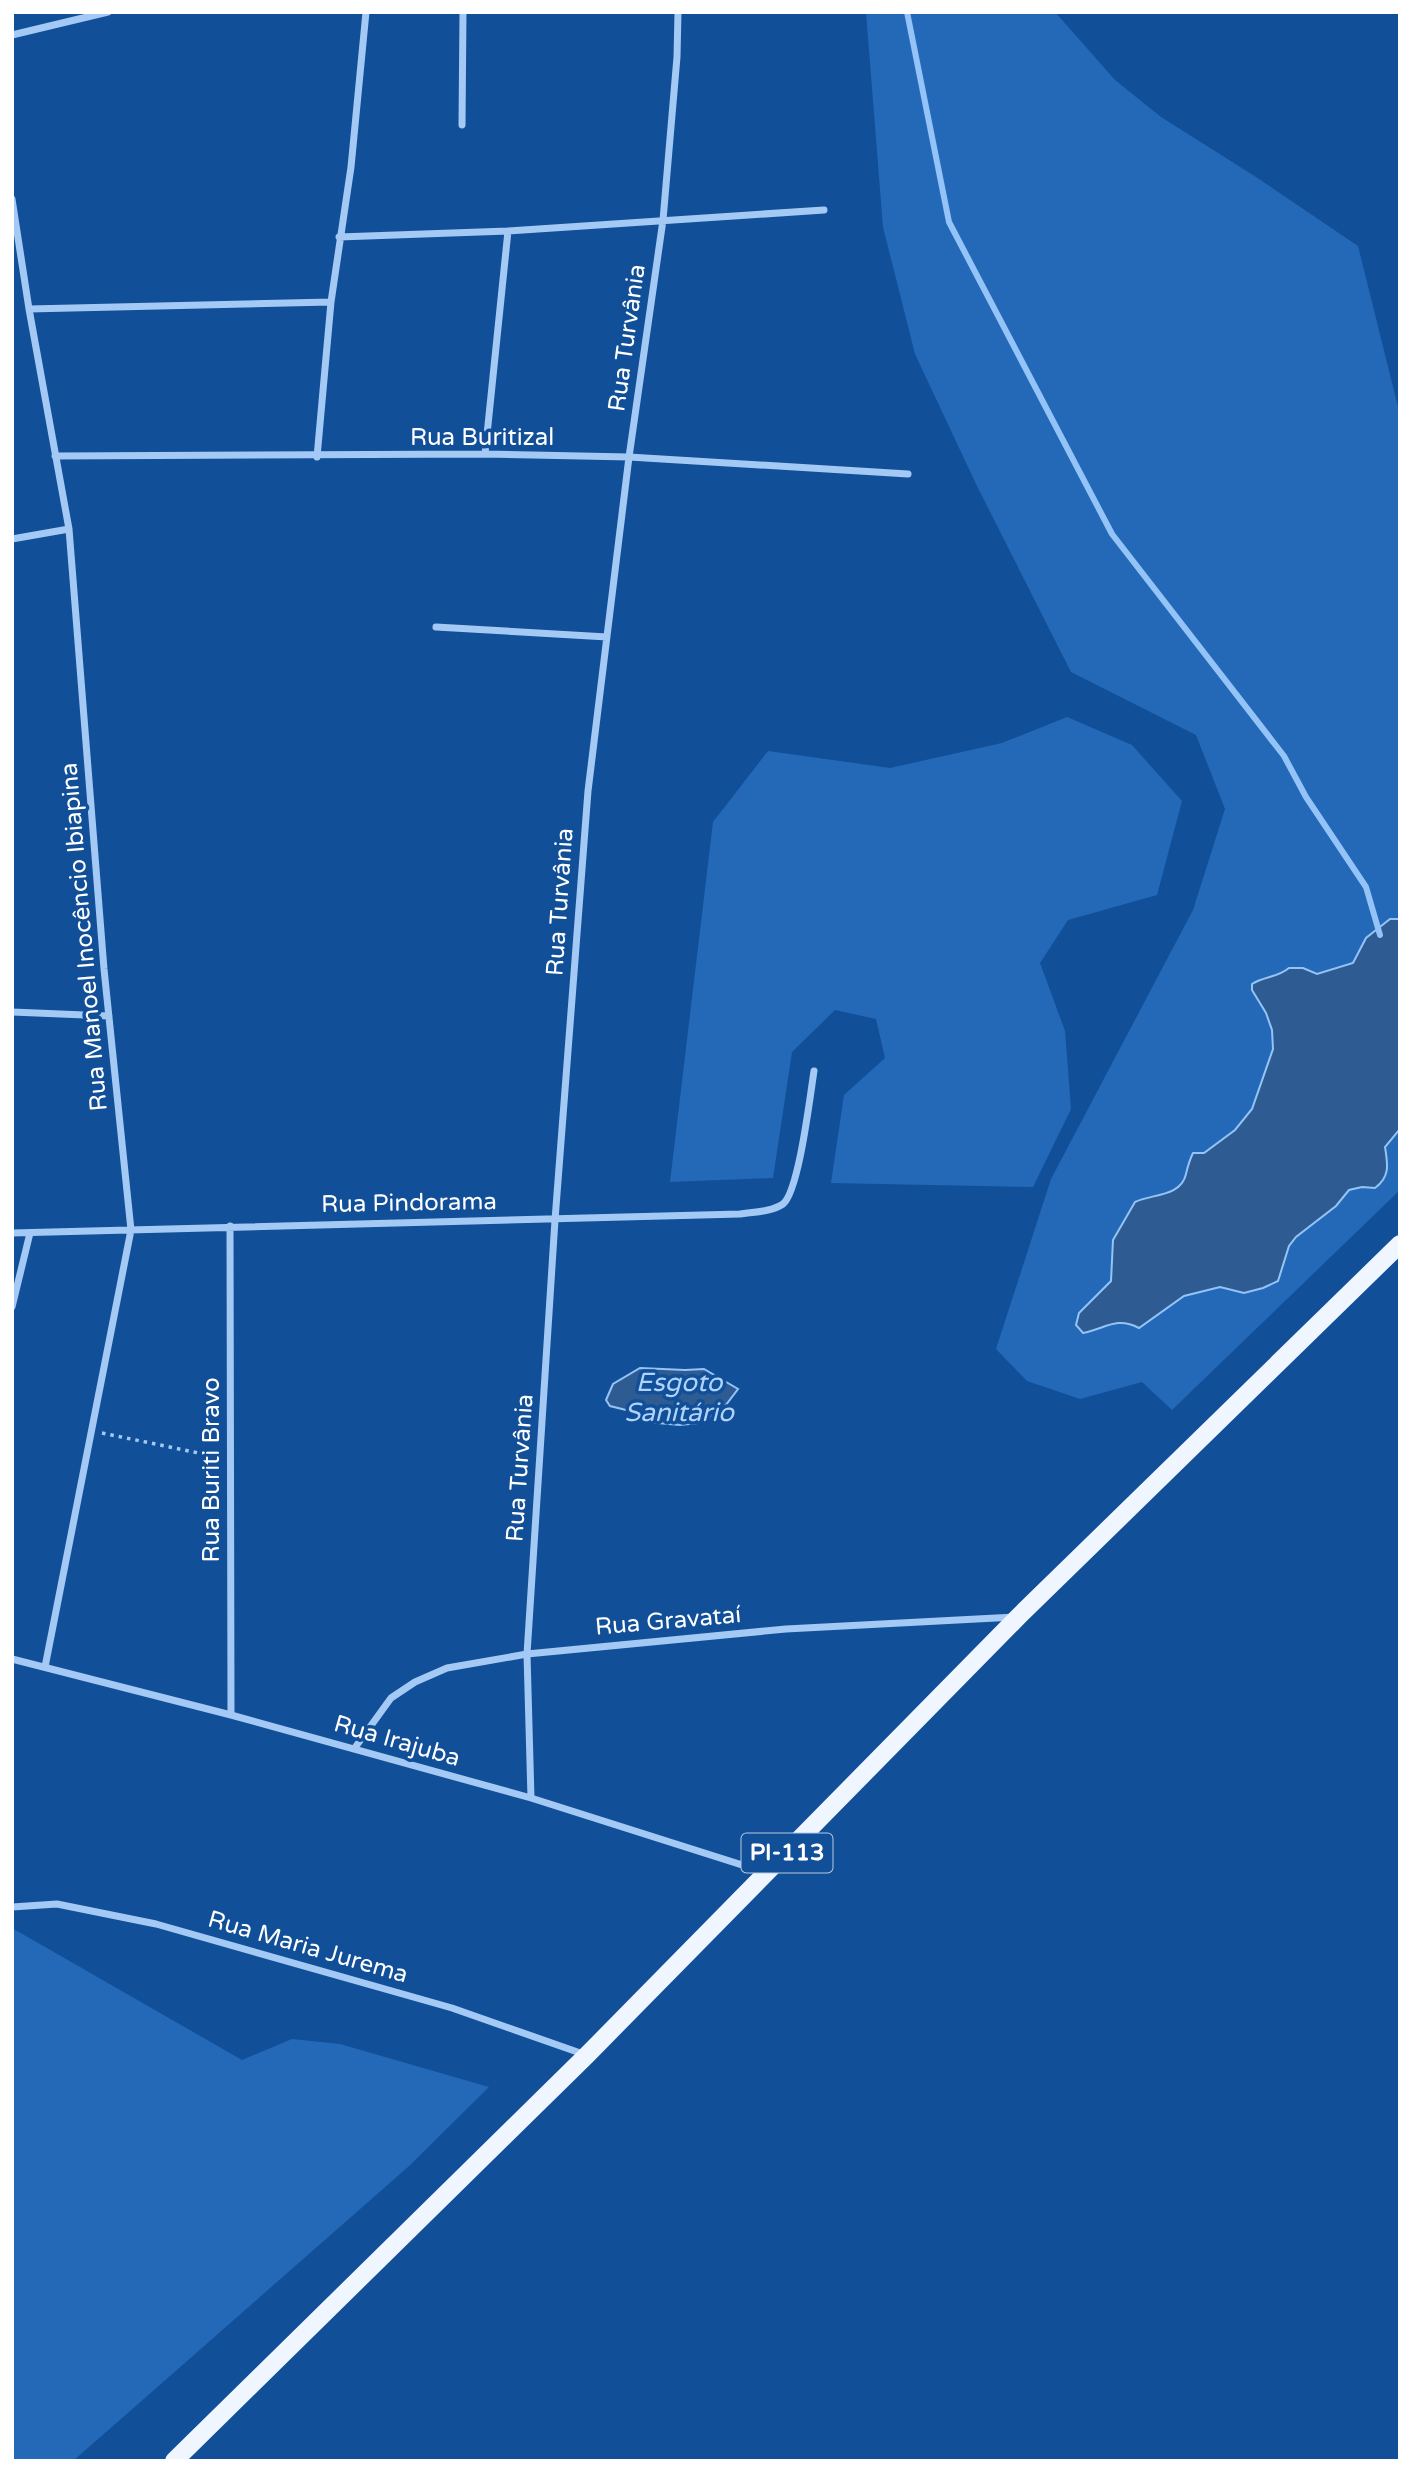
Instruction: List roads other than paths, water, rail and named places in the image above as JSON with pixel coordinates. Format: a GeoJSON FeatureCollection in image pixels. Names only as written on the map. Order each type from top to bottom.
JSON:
{"type":"FeatureCollection","features":[{"type":"Feature","properties":{"kind":"main road","name":"PI-113"},"geometry":{"type":"LineString","coordinates":[[174,2461],[587,2055],[1019,1616],[1400,1244]]}},
{"type":"Feature","properties":{"kind":"street"},"geometry":{"type":"LineString","coordinates":[[12,36],[108,12]]}},
{"type":"Feature","properties":{"kind":"street"},"geometry":{"type":"LineString","coordinates":[[317,457],[331,302],[351,167],[366,12]]}},
{"type":"Feature","properties":{"kind":"street"},"geometry":{"type":"LineString","coordinates":[[462,125],[463,12]]}},
{"type":"Feature","properties":{"kind":"street","name":"Rua Turvânia"},"geometry":{"type":"LineString","coordinates":[[531,1798],[527,1654],[555,1220],[588,791],[628,457],[663,220],[677,57],[678,12]]}},
{"type":"Feature","properties":{"kind":"street","name":"Rua Manoel Inocêncio Ibiapina"},"geometry":{"type":"LineString","coordinates":[[12,199],[69,529],[109,1016],[131,1230],[45,1667]]}},
{"type":"Feature","properties":{"kind":"street"},"geometry":{"type":"LineString","coordinates":[[339,237],[508,231],[824,210]]}},
{"type":"Feature","properties":{"kind":"street"},"geometry":{"type":"LineString","coordinates":[[485,454],[508,231]]}},
{"type":"Feature","properties":{"kind":"street"},"geometry":{"type":"LineString","coordinates":[[29,309],[331,302]]}},
{"type":"Feature","properties":{"kind":"street","name":"Rua Buritizal"},"geometry":{"type":"LineString","coordinates":[[55,456],[317,457],[485,454],[628,457],[908,474]]}},
{"type":"Feature","properties":{"kind":"street"},"geometry":{"type":"LineString","coordinates":[[12,539],[69,529]]}},
{"type":"Feature","properties":{"kind":"street"},"geometry":{"type":"LineString","coordinates":[[436,627],[607,637]]}},
{"type":"Feature","properties":{"kind":"street"},"geometry":{"type":"LineString","coordinates":[[12,1012],[109,1016]]}},
{"type":"Feature","properties":{"kind":"street","name":"Rua Pindorama"},"geometry":{"type":"LineString","coordinates":[[12,1233],[555,1220],[740,1214],[768,1210],[783,1204],[794,1184],[814,1072]]}},
{"type":"Feature","properties":{"kind":"street","name":"Rua Buriti Bravo"},"geometry":{"type":"LineString","coordinates":[[230,1226],[231,1715]]}},
{"type":"Feature","properties":{"kind":"street"},"geometry":{"type":"LineString","coordinates":[[12,1307],[30,1233]]}},
{"type":"Feature","properties":{"kind":"street","name":"Rua Gravataí"},"geometry":{"type":"LineString","coordinates":[[354,1749],[391,1698],[415,1682],[447,1668],[527,1654],[786,1629],[1019,1616]]}},
{"type":"Feature","properties":{"kind":"street","name":"Rua Irajuba"},"geometry":{"type":"LineString","coordinates":[[12,1659],[231,1715],[531,1798],[768,1873]]}},
{"type":"Feature","properties":{"kind":"street","name":"Rua Maria Jurema"},"geometry":{"type":"LineString","coordinates":[[12,1907],[57,1904],[156,1924],[452,2008],[587,2055]]}},
{"type":"Feature","properties":{"kind":"water"},"geometry":{"type":"Polygon","coordinates":[[[1390,919],[1400,919],[1400,1129],[1385,1147],[1386,1175],[1380,1184],[1375,1188],[1349,1190],[1336,1206],[1296,1237],[1289,1246],[1278,1281],[1244,1293],[1220,1287],[1184,1296],[1139,1328],[1117,1323],[1083,1333],[1076,1325],[1079,1313],[1111,1281],[1113,1240],[1135,1202],[1165,1194],[1178,1187],[1183,1181],[1193,1153],[1204,1153],[1235,1130],[1252,1109],[1273,1049],[1272,1030],[1266,1013],[1252,990],[1252,984],[1289,968],[1303,968],[1317,974],[1353,963],[1366,938],[1390,919]]]}},
{"type":"Feature","properties":{"kind":"water","name":"Esgoto Sanitário"},"geometry":{"type":"Polygon","coordinates":[[[640,1368],[704,1369],[738,1389],[719,1414],[698,1423],[680,1425],[646,1422],[626,1410],[610,1406],[606,1400],[613,1384],[640,1368]]]}},
{"type":"Feature","properties":{"kind":"waterway"},"geometry":{"type":"LineString","coordinates":[[907,12],[949,222],[1112,534],[1284,756],[1306,797],[1366,887],[1380,935]]}}]}
